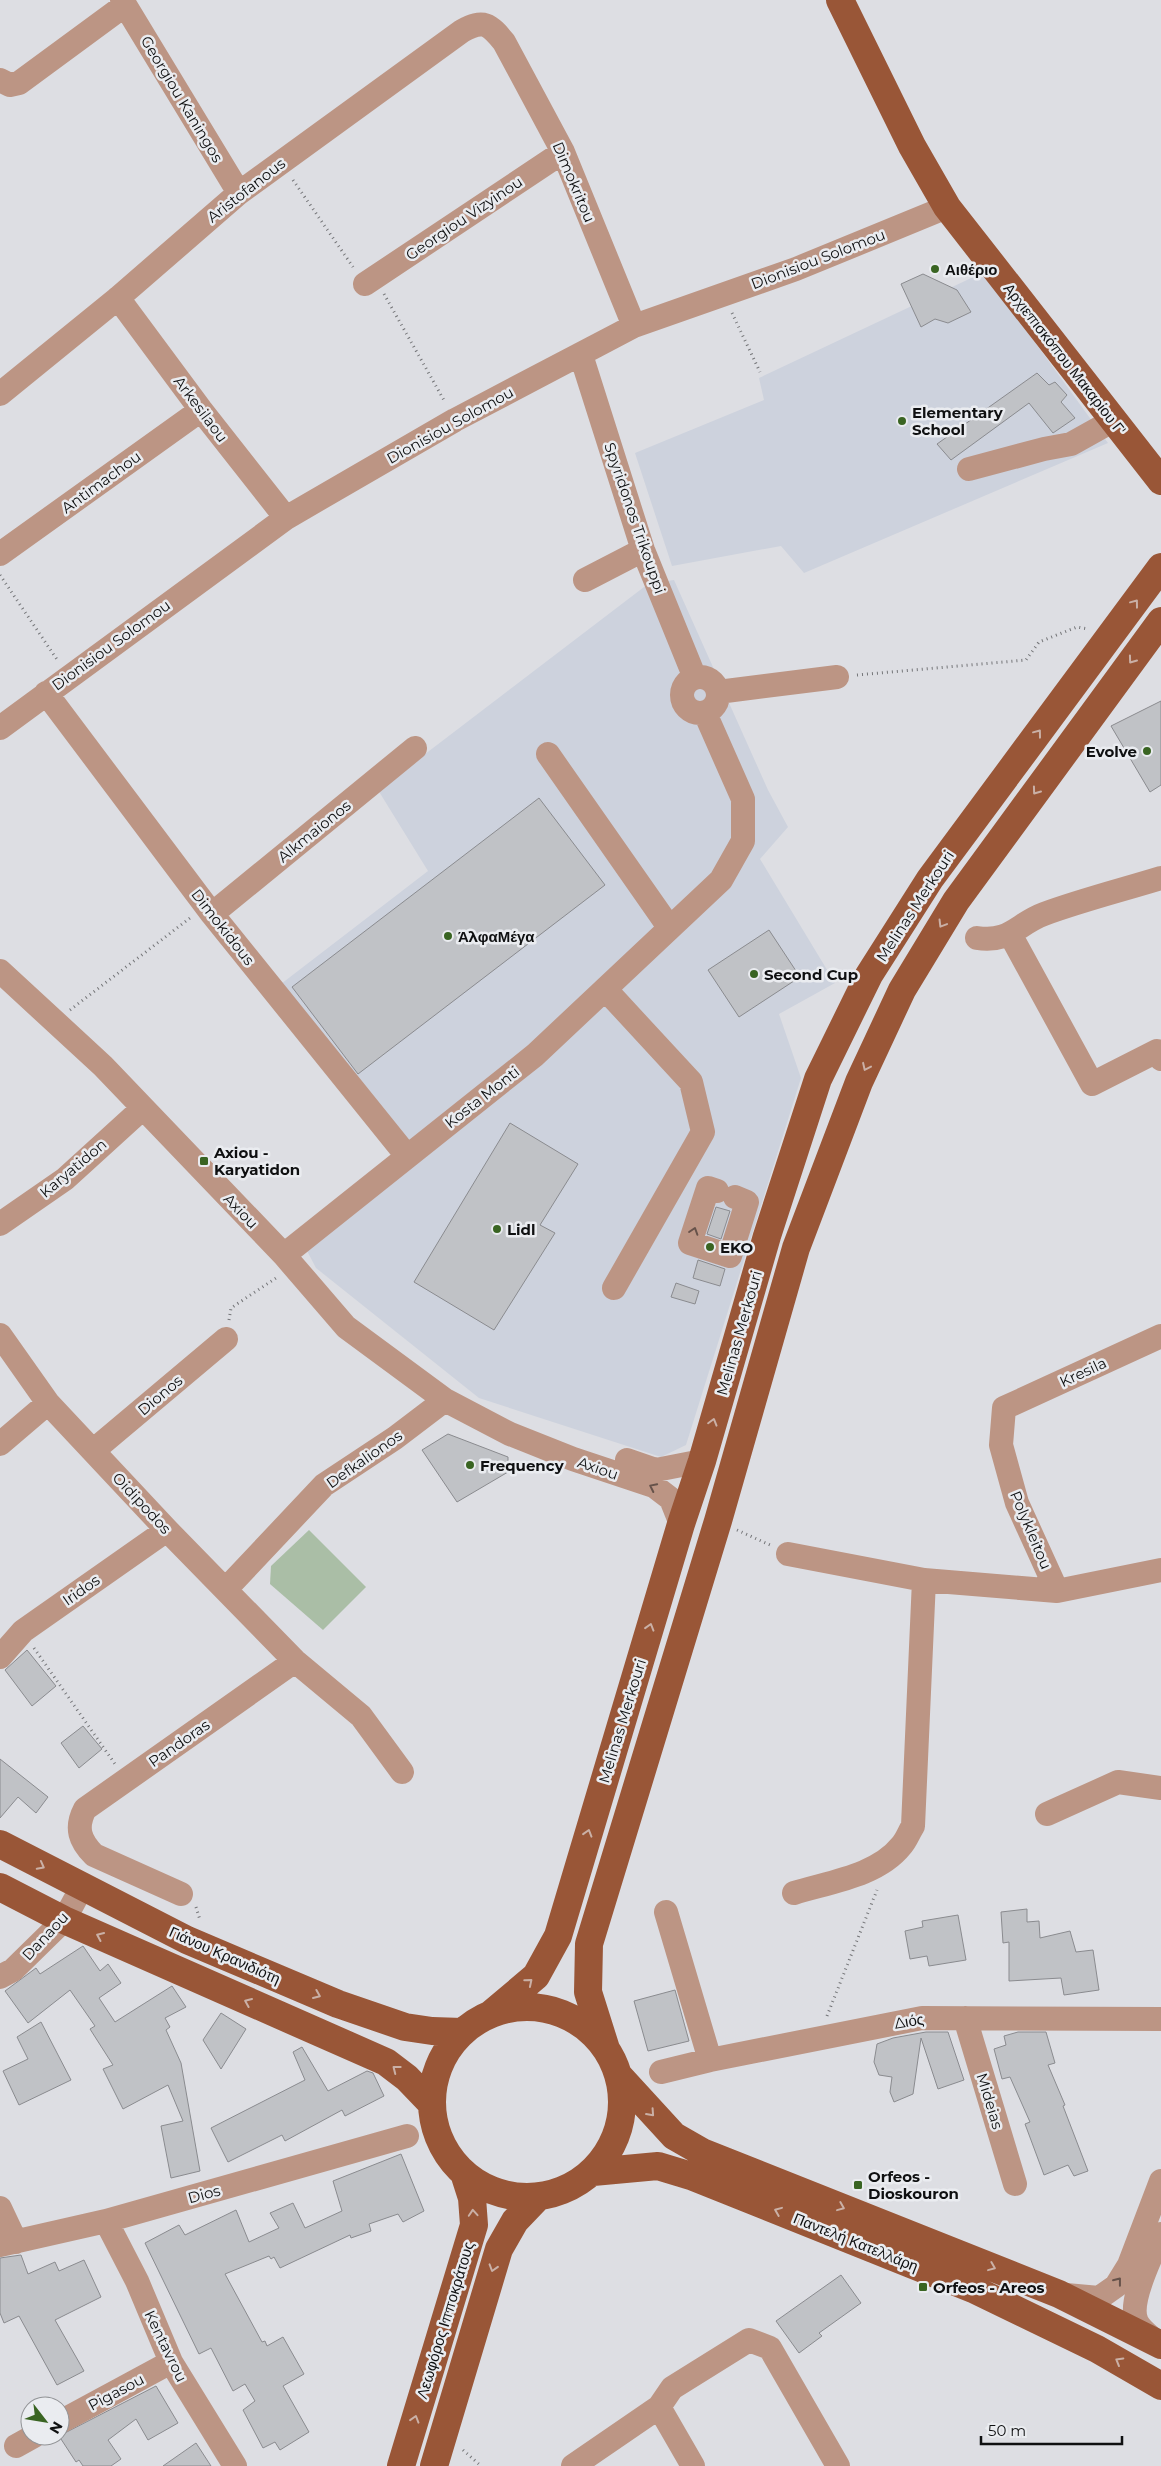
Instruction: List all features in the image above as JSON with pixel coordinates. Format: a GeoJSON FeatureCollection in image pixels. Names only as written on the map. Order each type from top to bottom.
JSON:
{"type":"FeatureCollection","features":[{"type":"Feature","properties":{"kind":"main road","name":"Αρχιεπισκόπου Μακαρίου Γ'"},"geometry":{"type":"LineString","coordinates":[[840,0],[912,146],[947,207],[1114,420],[1152,461],[1161,482]]}},
{"type":"Feature","properties":{"kind":"main road","name":"Melinas Merkouri"},"geometry":{"type":"LineString","coordinates":[[491,2014],[536,1976],[558,1936],[680,1524],[702,1461],[767,1236],[818,1079],[870,975],[930,879],[1161,567]]}},
{"type":"Feature","properties":{"kind":"main road"},"geometry":{"type":"LineString","coordinates":[[606,2049],[584,2025],[555,2011],[523,2007],[491,2014],[462,2032],[445,2053],[438,2069],[431,2103],[436,2133],[450,2160],[474,2183],[504,2196],[537,2198],[567,2190],[592,2172],[609,2152],[619,2128],[622,2102],[619,2076],[606,2049],[588,1992],[589,1944],[718,1521],[796,1248],[860,1082],[902,990],[956,901],[1161,621]]}},
{"type":"Feature","properties":{"kind":"main road","name":"Γιάνου Κρανιδιότη"},"geometry":{"type":"LineString","coordinates":[[0,1844],[187,1940],[338,2004],[405,2027],[432,2032],[462,2032]]}},
{"type":"Feature","properties":{"kind":"main road"},"geometry":{"type":"LineString","coordinates":[[0,1886],[64,1920],[386,2062],[407,2078],[431,2103]]}},
{"type":"Feature","properties":{"kind":"main road","name":"Παντελή Κατελλάρη"},"geometry":{"type":"LineString","coordinates":[[619,2076],[674,2136],[702,2152],[1059,2294],[1159,2344]]}},
{"type":"Feature","properties":{"kind":"main road","name":"Παντελή Κατελλάρη"},"geometry":{"type":"LineString","coordinates":[[592,2172],[658,2166],[691,2176],[972,2289],[1096,2349],[1161,2386]]}},
{"type":"Feature","properties":{"kind":"main road","name":"Λεωφόρος Ιπποκράτους"},"geometry":{"type":"LineString","coordinates":[[401,2466],[474,2225],[472,2198],[464,2173]]}},
{"type":"Feature","properties":{"kind":"main road","name":"Λεωφόρος Ιπποκράτους"},"geometry":{"type":"LineString","coordinates":[[434,2466],[499,2250],[515,2221],[537,2198]]}},
{"type":"Feature","properties":{"kind":"street","name":"Georgiou Kaningos"},"geometry":{"type":"LineString","coordinates":[[5,82],[18,83],[123,3],[239,193]]}},
{"type":"Feature","properties":{"kind":"street","name":"Aristofanous"},"geometry":{"type":"LineString","coordinates":[[0,394],[118,298],[239,193],[468,28],[474,24],[485,24],[494,30],[504,42]]}},
{"type":"Feature","properties":{"kind":"street","name":"Dimokritou"},"geometry":{"type":"LineString","coordinates":[[504,42],[563,152],[634,326]]}},
{"type":"Feature","properties":{"kind":"street","name":"Georgiou Vizyinou"},"geometry":{"type":"LineString","coordinates":[[370,280],[563,152]]}},
{"type":"Feature","properties":{"kind":"street","name":"Dionisiou Solomou"},"geometry":{"type":"LineString","coordinates":[[0,728],[46,692],[286,518],[455,420],[634,326],[796,269],[947,207]]}},
{"type":"Feature","properties":{"kind":"street","name":"Arkesilaou"},"geometry":{"type":"LineString","coordinates":[[118,298],[201,410],[286,518]]}},
{"type":"Feature","properties":{"kind":"street","name":"Spyridonos Trikouppi"},"geometry":{"type":"LineString","coordinates":[[580,356],[643,550],[695,678]]}},
{"type":"Feature","properties":{"kind":"street","name":"Antimachou"},"geometry":{"type":"LineString","coordinates":[[0,554],[201,410]]}},
{"type":"Feature","properties":{"kind":"street"},"geometry":{"type":"LineString","coordinates":[[969,469],[1044,449],[1071,444],[1114,420]]}},
{"type":"Feature","properties":{"kind":"street"},"geometry":{"type":"LineString","coordinates":[[585,580],[643,550]]}},
{"type":"Feature","properties":{"kind":"street"},"geometry":{"type":"LineString","coordinates":[[718,692],[837,677]]}},
{"type":"Feature","properties":{"kind":"street"},"geometry":{"type":"LineString","coordinates":[[695,678],[708,678],[716,686],[718,692],[716,704],[705,713],[690,711],[683,702],[682,696],[686,684],[695,678]]}},
{"type":"Feature","properties":{"kind":"street","name":"Dimokidous"},"geometry":{"type":"LineString","coordinates":[[46,692],[209,910],[408,1156]]}},
{"type":"Feature","properties":{"kind":"street","name":"Kosta Monti"},"geometry":{"type":"LineString","coordinates":[[288,1261],[408,1156],[535,1055],[721,880],[743,841],[743,800],[705,713]]}},
{"type":"Feature","properties":{"kind":"street","name":"Alkmaionos"},"geometry":{"type":"LineString","coordinates":[[209,910],[415,748]]}},
{"type":"Feature","properties":{"kind":"street"},"geometry":{"type":"LineString","coordinates":[[548,754],[669,927]]}},
{"type":"Feature","properties":{"kind":"street"},"geometry":{"type":"LineString","coordinates":[[977,938],[992,940],[1010,934],[1042,915],[1161,878]]}},
{"type":"Feature","properties":{"kind":"street"},"geometry":{"type":"LineString","coordinates":[[1010,934],[1092,1084],[1157,1051],[1161,1059]]}},
{"type":"Feature","properties":{"kind":"street","name":"Axiou"},"geometry":{"type":"LineString","coordinates":[[0,971],[103,1066],[288,1261],[346,1326],[445,1400],[510,1434],[573,1459],[654,1486],[671,1499],[680,1524]]}},
{"type":"Feature","properties":{"kind":"street"},"geometry":{"type":"LineString","coordinates":[[606,990],[690,1082],[703,1132],[614,1288]]}},
{"type":"Feature","properties":{"kind":"street","name":"Karyatidon"},"geometry":{"type":"LineString","coordinates":[[0,1224],[65,1179],[143,1108]]}},
{"type":"Feature","properties":{"kind":"street"},"geometry":{"type":"LineString","coordinates":[[708,1188],[747,1202],[739,1228],[730,1256],[690,1243],[708,1188]]}},
{"type":"Feature","properties":{"kind":"street"},"geometry":{"type":"LineString","coordinates":[[739,1228],[767,1236]]}},
{"type":"Feature","properties":{"kind":"street","name":"Oidipodos"},"geometry":{"type":"LineString","coordinates":[[0,1335],[48,1403],[167,1530],[295,1661],[361,1716],[402,1772]]}},
{"type":"Feature","properties":{"kind":"street","name":"Kresila"},"geometry":{"type":"LineString","coordinates":[[1004,1408],[1161,1336]]}},
{"type":"Feature","properties":{"kind":"street","name":"Dionos"},"geometry":{"type":"LineString","coordinates":[[94,1450],[226,1339]]}},
{"type":"Feature","properties":{"kind":"street","name":"Axiou"},"geometry":{"type":"LineString","coordinates":[[445,1400],[656,1470],[702,1461]]}},
{"type":"Feature","properties":{"kind":"street","name":"Defkalionos"},"geometry":{"type":"LineString","coordinates":[[226,1589],[324,1485],[395,1438],[445,1400]]}},
{"type":"Feature","properties":{"kind":"street"},"geometry":{"type":"LineString","coordinates":[[0,1444],[48,1403]]}},
{"type":"Feature","properties":{"kind":"street","name":"Polykleitou"},"geometry":{"type":"LineString","coordinates":[[1004,1408],[1001,1445],[1017,1503],[1057,1591]]}},
{"type":"Feature","properties":{"kind":"street","name":"Iridos"},"geometry":{"type":"LineString","coordinates":[[0,1657],[23,1631],[167,1530]]}},
{"type":"Feature","properties":{"kind":"street"},"geometry":{"type":"LineString","coordinates":[[788,1554],[924,1580],[1057,1591],[1161,1570]]}},
{"type":"Feature","properties":{"kind":"street"},"geometry":{"type":"LineString","coordinates":[[794,1893],[871,1869],[890,1858],[902,1845],[913,1826],[924,1580]]}},
{"type":"Feature","properties":{"kind":"street","name":"Pandoras"},"geometry":{"type":"LineString","coordinates":[[181,1894],[94,1855],[85,1846],[80,1836],[79,1820],[85,1809],[295,1661]]}},
{"type":"Feature","properties":{"kind":"street"},"geometry":{"type":"LineString","coordinates":[[1047,1814],[1118,1782],[1161,1788]]}},
{"type":"Feature","properties":{"kind":"street","name":"Danaou"},"geometry":{"type":"LineString","coordinates":[[0,1977],[13,1970],[64,1920],[82,1887]]}},
{"type":"Feature","properties":{"kind":"street"},"geometry":{"type":"LineString","coordinates":[[666,1912],[710,2060]]}},
{"type":"Feature","properties":{"kind":"street","name":"Διός"},"geometry":{"type":"LineString","coordinates":[[662,2072],[710,2060],[922,2018],[1157,2022]]}},
{"type":"Feature","properties":{"kind":"street","name":"Mideias"},"geometry":{"type":"LineString","coordinates":[[965,2018],[1015,2184]]}},
{"type":"Feature","properties":{"kind":"street","name":"Dios"},"geometry":{"type":"LineString","coordinates":[[8,2243],[106,2221],[407,2136]]}},
{"type":"Feature","properties":{"kind":"street"},"geometry":{"type":"LineString","coordinates":[[1059,2294],[1099,2298],[1116,2286],[1129,2265],[1161,2181]]}},
{"type":"Feature","properties":{"kind":"street"},"geometry":{"type":"LineString","coordinates":[[0,2208],[8,2243]]}},
{"type":"Feature","properties":{"kind":"street","name":"Kentavrou"},"geometry":{"type":"LineString","coordinates":[[106,2221],[137,2282],[171,2362],[235,2466]]}},
{"type":"Feature","properties":{"kind":"street"},"geometry":{"type":"LineString","coordinates":[[1159,2344],[1137,2322],[1135,2308],[1137,2292],[1161,2234]]}},
{"type":"Feature","properties":{"kind":"street"},"geometry":{"type":"LineString","coordinates":[[573,2466],[659,2407],[672,2388],[749,2340],[770,2348],[838,2466]]}},
{"type":"Feature","properties":{"kind":"street","name":"Pigasou"},"geometry":{"type":"LineString","coordinates":[[70,2417],[171,2362]]}},
{"type":"Feature","properties":{"kind":"street"},"geometry":{"type":"LineString","coordinates":[[659,2407],[693,2466]]}},
{"type":"Feature","properties":{"kind":"path"},"geometry":{"type":"LineString","coordinates":[[281,163],[370,280],[455,420]]}},
{"type":"Feature","properties":{"kind":"path"},"geometry":{"type":"LineString","coordinates":[[724,295],[760,372]]}},
{"type":"Feature","properties":{"kind":"path"},"geometry":{"type":"LineString","coordinates":[[0,574],[68,676]]}},
{"type":"Feature","properties":{"kind":"path"},"geometry":{"type":"LineString","coordinates":[[837,677],[1026,660],[1039,642],[1077,627],[1093,630]]}},
{"type":"Feature","properties":{"kind":"path"},"geometry":{"type":"LineString","coordinates":[[56,1021],[209,910]]}},
{"type":"Feature","properties":{"kind":"path"},"geometry":{"type":"LineString","coordinates":[[226,1339],[231,1308],[288,1261]]}},
{"type":"Feature","properties":{"kind":"path"},"geometry":{"type":"LineString","coordinates":[[718,1521],[788,1554]]}},
{"type":"Feature","properties":{"kind":"path"},"geometry":{"type":"LineString","coordinates":[[23,1631],[126,1780]]}},
{"type":"Feature","properties":{"kind":"path"},"geometry":{"type":"LineString","coordinates":[[819,2038],[890,1858]]}},
{"type":"Feature","properties":{"kind":"shaded area","name":"Elementary School"},"geometry":{"type":"Polygon","coordinates":[[[984,272],[1108,443],[804,573],[781,546],[672,566],[635,453],[764,400],[759,378],[984,272]]]}},
{"type":"Feature","properties":{"kind":"shaded area"},"geometry":{"type":"Polygon","coordinates":[[[674,580],[768,790],[788,827],[760,859],[835,983],[779,1014],[801,1078],[686,1445],[661,1457],[479,1398],[316,1268],[305,1247],[422,1157],[281,984],[428,871],[378,790],[648,584],[674,580]]]}},
{"type":"Feature","properties":{"kind":"green space"},"geometry":{"type":"Polygon","coordinates":[[[309,1530],[366,1587],[323,1630],[270,1584],[271,1566],[309,1530]]]}},
{"type":"Feature","properties":{"kind":"building"},"geometry":{"type":"Polygon","coordinates":[[[923,274],[957,290],[971,312],[948,323],[935,319],[921,327],[901,284],[923,274]]]}},
{"type":"Feature","properties":{"kind":"building"},"geometry":{"type":"Polygon","coordinates":[[[1037,373],[1049,385],[1055,382],[1067,395],[1061,402],[1075,418],[1053,433],[1029,403],[951,460],[937,444],[1037,373]]]}},
{"type":"Feature","properties":{"kind":"building"},"geometry":{"type":"Polygon","coordinates":[[[1161,701],[1161,785],[1150,792],[1111,726],[1161,701]]]}},
{"type":"Feature","properties":{"kind":"building","name":"ΆλφαΜέγα"},"geometry":{"type":"Polygon","coordinates":[[[539,798],[605,885],[358,1074],[292,987],[539,798]]]}},
{"type":"Feature","properties":{"kind":"building","name":"Second Cup"},"geometry":{"type":"Polygon","coordinates":[[[769,930],[800,977],[739,1017],[708,970],[769,930]]]}},
{"type":"Feature","properties":{"kind":"building","name":"Lidl"},"geometry":{"type":"Polygon","coordinates":[[[510,1123],[578,1164],[540,1225],[555,1233],[494,1330],[414,1282],[510,1123]]]}},
{"type":"Feature","properties":{"kind":"building"},"geometry":{"type":"Polygon","coordinates":[[[716,1207],[730,1211],[721,1239],[707,1234],[716,1207]]]}},
{"type":"Feature","properties":{"kind":"building"},"geometry":{"type":"Polygon","coordinates":[[[698,1260],[725,1269],[720,1286],[693,1278],[698,1260]]]}},
{"type":"Feature","properties":{"kind":"building"},"geometry":{"type":"Polygon","coordinates":[[[676,1283],[699,1291],[695,1304],[671,1297],[676,1283]]]}},
{"type":"Feature","properties":{"kind":"building","name":"Frequency"},"geometry":{"type":"Polygon","coordinates":[[[448,1434],[508,1457],[508,1472],[457,1502],[422,1450],[448,1434]]]}},
{"type":"Feature","properties":{"kind":"building"},"geometry":{"type":"Polygon","coordinates":[[[27,1650],[56,1686],[32,1706],[5,1670],[27,1650]]]}},
{"type":"Feature","properties":{"kind":"building"},"geometry":{"type":"Polygon","coordinates":[[[83,1726],[102,1749],[79,1768],[61,1743],[83,1726]]]}},
{"type":"Feature","properties":{"kind":"building"},"geometry":{"type":"Polygon","coordinates":[[[0,1759],[48,1797],[36,1813],[18,1797],[0,1818],[0,1759]]]}},
{"type":"Feature","properties":{"kind":"building"},"geometry":{"type":"Polygon","coordinates":[[[1027,1909],[1027,1922],[1039,1921],[1040,1938],[1070,1931],[1076,1952],[1093,1950],[1099,1990],[1064,1995],[1061,1978],[1009,1981],[1009,1942],[1003,1943],[1001,1912],[1027,1909]]]}},
{"type":"Feature","properties":{"kind":"building"},"geometry":{"type":"Polygon","coordinates":[[[958,1915],[966,1960],[929,1966],[927,1956],[910,1959],[905,1931],[923,1927],[922,1921],[958,1915]]]}},
{"type":"Feature","properties":{"kind":"building"},"geometry":{"type":"Polygon","coordinates":[[[83,1946],[100,1971],[108,1964],[121,1983],[99,1998],[115,2022],[172,1986],[186,2007],[165,2018],[170,2027],[166,2030],[181,2063],[200,2171],[171,2178],[161,2126],[183,2121],[168,2085],[123,2109],[103,2069],[113,2065],[90,2029],[95,2026],[70,1990],[28,2023],[5,1991],[36,1968],[40,1974],[83,1946]]]}},
{"type":"Feature","properties":{"kind":"building"},"geometry":{"type":"Polygon","coordinates":[[[675,1990],[689,2041],[648,2051],[634,2001],[675,1990]]]}},
{"type":"Feature","properties":{"kind":"building"},"geometry":{"type":"Polygon","coordinates":[[[221,2013],[246,2029],[221,2069],[203,2040],[221,2013]]]}},
{"type":"Feature","properties":{"kind":"building"},"geometry":{"type":"Polygon","coordinates":[[[41,2022],[71,2080],[19,2105],[3,2071],[28,2059],[17,2037],[41,2022]]]}},
{"type":"Feature","properties":{"kind":"building"},"geometry":{"type":"Polygon","coordinates":[[[926,2032],[948,2032],[964,2080],[938,2089],[921,2038],[913,2094],[894,2102],[890,2092],[892,2077],[879,2075],[874,2062],[877,2044],[893,2038],[926,2032]]]}},
{"type":"Feature","properties":{"kind":"building"},"geometry":{"type":"Polygon","coordinates":[[[1018,2032],[1046,2032],[1055,2063],[1048,2065],[1065,2105],[1063,2106],[1088,2171],[1074,2176],[1068,2165],[1044,2175],[1025,2124],[1030,2122],[1010,2077],[1002,2079],[994,2049],[1006,2045],[1004,2036],[1018,2032]]]}},
{"type":"Feature","properties":{"kind":"building"},"geometry":{"type":"Polygon","coordinates":[[[302,2047],[328,2091],[367,2071],[373,2073],[384,2096],[345,2116],[342,2110],[285,2141],[282,2135],[228,2162],[211,2128],[305,2080],[293,2052],[302,2047]]]}},
{"type":"Feature","properties":{"kind":"building"},"geometry":{"type":"Polygon","coordinates":[[[401,2154],[424,2211],[403,2222],[398,2214],[369,2224],[371,2231],[351,2238],[350,2235],[280,2268],[274,2257],[271,2259],[269,2256],[225,2274],[262,2342],[265,2341],[267,2346],[283,2337],[304,2374],[283,2386],[309,2432],[280,2450],[275,2442],[263,2448],[243,2410],[255,2401],[245,2384],[233,2391],[211,2348],[199,2354],[145,2243],[179,2225],[185,2235],[236,2210],[249,2242],[279,2228],[270,2213],[293,2203],[305,2228],[342,2211],[333,2181],[401,2154]]]}},
{"type":"Feature","properties":{"kind":"building"},"geometry":{"type":"Polygon","coordinates":[[[21,2255],[28,2274],[55,2262],[59,2271],[84,2260],[101,2297],[55,2320],[84,2371],[57,2385],[19,2316],[4,2323],[0,2313],[0,2258],[21,2255]]]}},
{"type":"Feature","properties":{"kind":"building"},"geometry":{"type":"Polygon","coordinates":[[[841,2275],[861,2303],[819,2333],[822,2336],[799,2353],[776,2321],[841,2275]]]}},
{"type":"Feature","properties":{"kind":"building"},"geometry":{"type":"Polygon","coordinates":[[[156,2386],[178,2423],[148,2440],[136,2419],[108,2440],[121,2459],[111,2466],[83,2466],[79,2460],[76,2462],[66,2446],[70,2446],[70,2430],[156,2386]]]}},
{"type":"Feature","properties":{"kind":"building"},"geometry":{"type":"Polygon","coordinates":[[[196,2443],[211,2466],[163,2466],[196,2443]]]}},
{"type":"Feature","properties":{"kind":"place","name":"Αιθέριο"},"geometry":{"type":"Point","coordinates":[935,269]}},
{"type":"Feature","properties":{"kind":"place","name":"Elementary School"},"geometry":{"type":"Point","coordinates":[902,421]}},
{"type":"Feature","properties":{"kind":"place","name":"Evolve"},"geometry":{"type":"Point","coordinates":[1147,751]}},
{"type":"Feature","properties":{"kind":"place","name":"ΆλφαΜέγα"},"geometry":{"type":"Point","coordinates":[448,936]}},
{"type":"Feature","properties":{"kind":"place","name":"Second Cup"},"geometry":{"type":"Point","coordinates":[754,974]}},
{"type":"Feature","properties":{"kind":"place","name":"Axiou - Karyatidon"},"geometry":{"type":"Point","coordinates":[204,1161]}},
{"type":"Feature","properties":{"kind":"place","name":"Lidl"},"geometry":{"type":"Point","coordinates":[497,1229]}},
{"type":"Feature","properties":{"kind":"place","name":"EKO"},"geometry":{"type":"Point","coordinates":[710,1247]}},
{"type":"Feature","properties":{"kind":"place","name":"Frequency"},"geometry":{"type":"Point","coordinates":[470,1465]}},
{"type":"Feature","properties":{"kind":"place","name":"Orfeos - Dioskouron"},"geometry":{"type":"Point","coordinates":[858,2185]}},
{"type":"Feature","properties":{"kind":"place","name":"Orfeos - Areos"},"geometry":{"type":"Point","coordinates":[923,2287]}}]}
